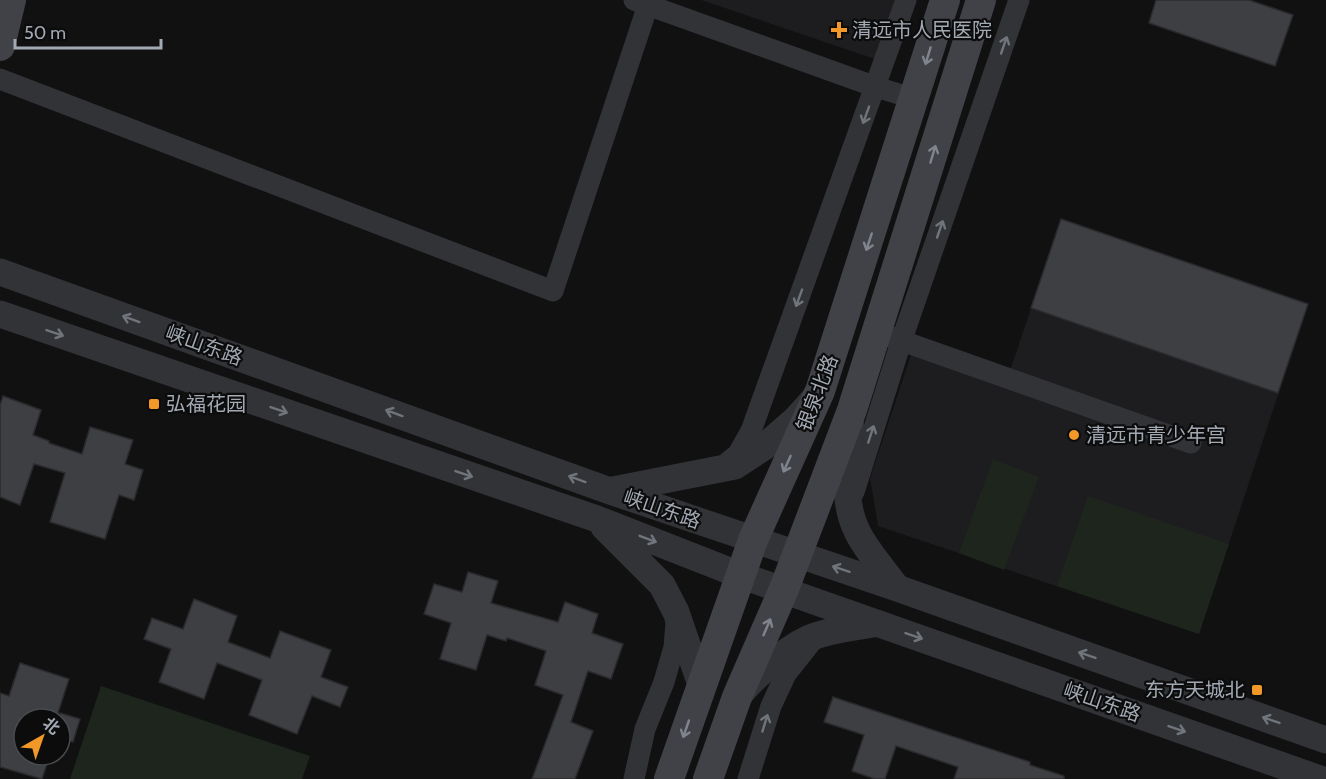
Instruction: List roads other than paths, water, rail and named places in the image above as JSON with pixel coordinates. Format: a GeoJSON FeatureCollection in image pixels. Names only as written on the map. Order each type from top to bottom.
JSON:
{"type":"FeatureCollection","features":[{"type":"Feature","properties":{"kind":"main road"},"geometry":{"type":"LineString","coordinates":[[0,46],[11,0]]}},
{"type":"Feature","properties":{"kind":"main road","name":"银泉北路"},"geometry":{"type":"LineString","coordinates":[[669,779],[753,540],[820,391],[945,0]]}},
{"type":"Feature","properties":{"kind":"main road","name":"银泉北路"},"geometry":{"type":"LineString","coordinates":[[708,779],[737,697],[784,589],[852,410],[889,336],[981,0]]}},
{"type":"Feature","properties":{"kind":"street"},"geometry":{"type":"LineString","coordinates":[[711,472],[738,454],[751,431],[906,0]]}},
{"type":"Feature","properties":{"kind":"street","name":"银泉北路"},"geometry":{"type":"LineString","coordinates":[[857,531],[853,504],[855,486],[889,336],[1019,0]]}},
{"type":"Feature","properties":{"kind":"street"},"geometry":{"type":"LineString","coordinates":[[0,79],[553,291],[641,2],[915,99]]}},
{"type":"Feature","properties":{"kind":"street","name":"峡山东路"},"geometry":{"type":"LineString","coordinates":[[0,272],[610,491],[897,588],[1326,740]]}},
{"type":"Feature","properties":{"kind":"street","name":"峡山东路"},"geometry":{"type":"LineString","coordinates":[[0,315],[597,519],[740,574],[1320,779]]}},
{"type":"Feature","properties":{"kind":"street"},"geometry":{"type":"LineString","coordinates":[[889,336],[1191,443]]}},
{"type":"Feature","properties":{"kind":"street"},"geometry":{"type":"LineString","coordinates":[[610,491],[735,466],[764,447],[795,420],[820,391]]}},
{"type":"Feature","properties":{"kind":"street"},"geometry":{"type":"LineString","coordinates":[[852,410],[847,497],[857,531],[897,588]]}},
{"type":"Feature","properties":{"kind":"street"},"geometry":{"type":"LineString","coordinates":[[597,519],[662,585],[676,612],[701,685]]}},
{"type":"Feature","properties":{"kind":"street"},"geometry":{"type":"LineString","coordinates":[[634,779],[645,729],[664,682],[674,647],[676,612]]}},
{"type":"Feature","properties":{"kind":"street"},"geometry":{"type":"LineString","coordinates":[[737,697],[754,677],[816,635],[878,623]]}},
{"type":"Feature","properties":{"kind":"street"},"geometry":{"type":"LineString","coordinates":[[748,779],[771,706],[786,674],[816,635]]}},
{"type":"Feature","properties":{"kind":"place","name":"清远市人民医院"},"geometry":{"type":"Point","coordinates":[839,30]}},
{"type":"Feature","properties":{"kind":"place","name":"弘福花园"},"geometry":{"type":"Point","coordinates":[154,404]}},
{"type":"Feature","properties":{"kind":"place","name":"清远市青少年宫"},"geometry":{"type":"Point","coordinates":[1074,435]}},
{"type":"Feature","properties":{"kind":"place","name":"东方天城北"},"geometry":{"type":"Point","coordinates":[1257,690]}}]}
